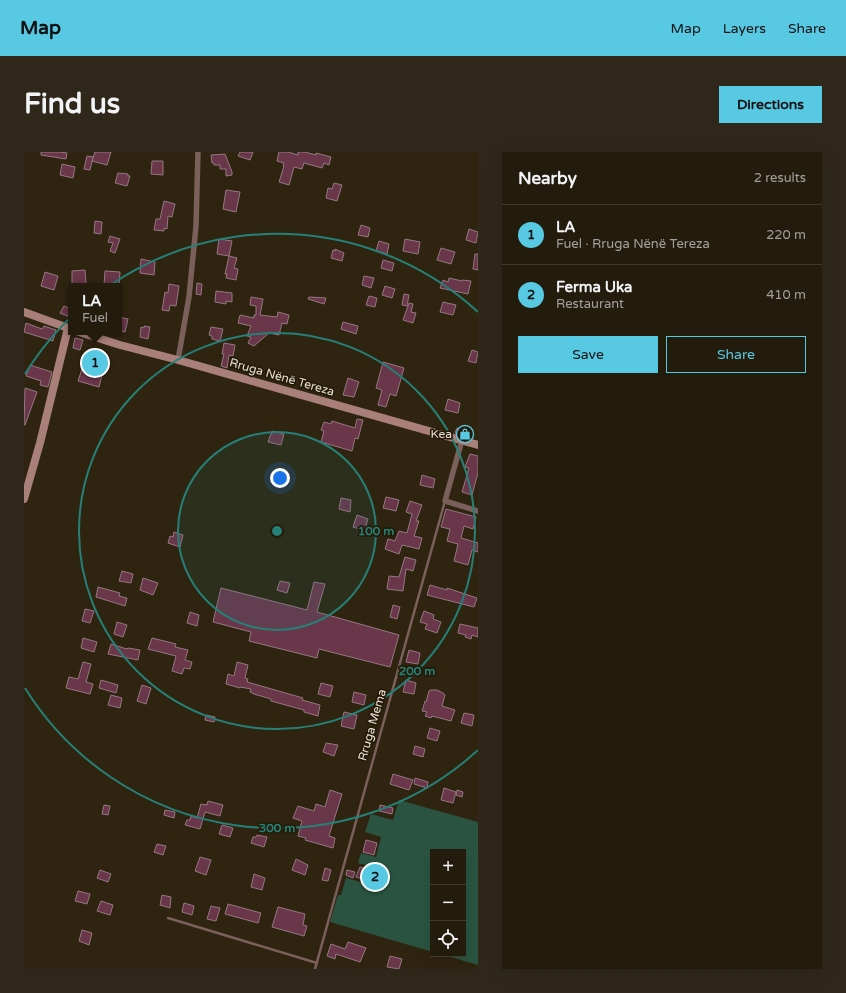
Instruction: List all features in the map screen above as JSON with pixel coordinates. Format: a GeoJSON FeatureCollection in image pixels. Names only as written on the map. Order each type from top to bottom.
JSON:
{"type":"FeatureCollection","features":[{"type":"Feature","properties":{"kind":"main road"},"geometry":{"type":"LineString","coordinates":[[24,312],[68,328]]}},
{"type":"Feature","properties":{"kind":"main road"},"geometry":{"type":"LineString","coordinates":[[24,499],[40,443],[68,332]]}},
{"type":"Feature","properties":{"kind":"main road","name":"Rruga Nënë Tereza"},"geometry":{"type":"LineString","coordinates":[[88,335],[478,445]]}},
{"type":"Feature","properties":{"kind":"street"},"geometry":{"type":"LineString","coordinates":[[178,360],[189,297],[196,226],[198,152]]}},
{"type":"Feature","properties":{"kind":"street","name":"Rruga Mema"},"geometry":{"type":"LineString","coordinates":[[445,501],[462,440]]}},
{"type":"Feature","properties":{"kind":"street"},"geometry":{"type":"LineString","coordinates":[[445,501],[478,511]]}},
{"type":"Feature","properties":{"kind":"lane","name":"Rruga Mema"},"geometry":{"type":"LineString","coordinates":[[315,969],[445,501]]}},
{"type":"Feature","properties":{"kind":"lane"},"geometry":{"type":"LineString","coordinates":[[168,918],[317,962]]}},
{"type":"Feature","properties":{"kind":"green space"},"geometry":{"type":"Polygon","coordinates":[[[399,800],[478,822],[478,965],[450,957],[466,957],[466,849],[430,849],[430,951],[330,922],[338,895],[341,895],[346,878],[385,889],[390,872],[358,863],[361,853],[376,857],[381,837],[365,832],[371,814],[393,820],[399,800]]]}},
{"type":"Feature","properties":{"kind":"building"},"geometry":{"type":"Polygon","coordinates":[[[41,152],[67,153],[66,159],[41,155],[41,152]]]}},
{"type":"Feature","properties":{"kind":"building"},"geometry":{"type":"Polygon","coordinates":[[[95,152],[111,152],[107,165],[92,161],[95,152]]]}},
{"type":"Feature","properties":{"kind":"building"},"geometry":{"type":"Polygon","coordinates":[[[240,152],[253,152],[250,160],[238,156],[240,152]]]}},
{"type":"Feature","properties":{"kind":"building"},"geometry":{"type":"Polygon","coordinates":[[[279,152],[288,152],[298,155],[298,152],[316,155],[316,153],[331,157],[329,165],[324,163],[322,168],[304,163],[302,169],[294,167],[289,185],[279,182],[284,163],[277,161],[279,152]]]}},
{"type":"Feature","properties":{"kind":"building"},"geometry":{"type":"Polygon","coordinates":[[[225,154],[232,175],[226,176],[226,169],[220,169],[220,165],[214,165],[214,163],[212,163],[211,155],[225,154]]]}},
{"type":"Feature","properties":{"kind":"building"},"geometry":{"type":"Polygon","coordinates":[[[87,156],[93,157],[90,170],[84,169],[87,156]]]}},
{"type":"Feature","properties":{"kind":"building"},"geometry":{"type":"Polygon","coordinates":[[[152,161],[163,161],[163,175],[151,174],[152,161]]]}},
{"type":"Feature","properties":{"kind":"building"},"geometry":{"type":"Polygon","coordinates":[[[62,164],[75,167],[73,178],[60,175],[62,164]]]}},
{"type":"Feature","properties":{"kind":"building"},"geometry":{"type":"Polygon","coordinates":[[[118,173],[128,174],[128,176],[130,176],[127,186],[115,183],[118,173]]]}},
{"type":"Feature","properties":{"kind":"building"},"geometry":{"type":"Polygon","coordinates":[[[334,183],[342,185],[337,201],[326,198],[328,188],[332,189],[334,183]]]}},
{"type":"Feature","properties":{"kind":"building"},"geometry":{"type":"Polygon","coordinates":[[[226,190],[240,192],[236,212],[223,209],[226,190]]]}},
{"type":"Feature","properties":{"kind":"building"},"geometry":{"type":"Polygon","coordinates":[[[164,201],[175,204],[172,217],[168,216],[167,229],[164,228],[164,231],[154,230],[156,219],[160,219],[164,201]]]}},
{"type":"Feature","properties":{"kind":"building"},"geometry":{"type":"Polygon","coordinates":[[[95,221],[102,222],[101,234],[94,233],[95,221]]]}},
{"type":"Feature","properties":{"kind":"building"},"geometry":{"type":"Polygon","coordinates":[[[361,225],[370,228],[368,237],[358,235],[361,225]]]}},
{"type":"Feature","properties":{"kind":"building"},"geometry":{"type":"Polygon","coordinates":[[[469,229],[478,232],[476,243],[466,240],[469,229]]]}},
{"type":"Feature","properties":{"kind":"building"},"geometry":{"type":"Polygon","coordinates":[[[110,236],[120,239],[115,253],[110,251],[113,243],[108,242],[110,236]]]}},
{"type":"Feature","properties":{"kind":"building"},"geometry":{"type":"Polygon","coordinates":[[[219,239],[232,241],[229,256],[217,254],[219,239]]]}},
{"type":"Feature","properties":{"kind":"building"},"geometry":{"type":"Polygon","coordinates":[[[405,239],[420,242],[418,254],[403,251],[405,239]]]}},
{"type":"Feature","properties":{"kind":"building"},"geometry":{"type":"Polygon","coordinates":[[[379,241],[389,244],[387,254],[376,251],[379,241]]]}},
{"type":"Feature","properties":{"kind":"building"},"geometry":{"type":"Polygon","coordinates":[[[441,248],[455,252],[451,264],[437,260],[441,248]]]}},
{"type":"Feature","properties":{"kind":"building"},"geometry":{"type":"Polygon","coordinates":[[[335,249],[344,253],[342,261],[331,258],[333,250],[335,251],[335,249]]]}},
{"type":"Feature","properties":{"kind":"building"},"geometry":{"type":"Polygon","coordinates":[[[475,254],[478,254],[478,270],[473,269],[475,254]]]}},
{"type":"Feature","properties":{"kind":"building"},"geometry":{"type":"Polygon","coordinates":[[[229,256],[237,258],[234,268],[238,269],[236,280],[226,278],[227,274],[225,274],[229,256]]]}},
{"type":"Feature","properties":{"kind":"building"},"geometry":{"type":"Polygon","coordinates":[[[141,259],[155,262],[154,275],[140,273],[141,259]]]}},
{"type":"Feature","properties":{"kind":"building"},"geometry":{"type":"Polygon","coordinates":[[[383,260],[394,263],[392,271],[381,268],[383,260]]]}},
{"type":"Feature","properties":{"kind":"building"},"geometry":{"type":"Polygon","coordinates":[[[85,270],[86,283],[72,283],[72,271],[85,270]]]}},
{"type":"Feature","properties":{"kind":"building"},"geometry":{"type":"Polygon","coordinates":[[[105,271],[120,272],[119,283],[104,283],[105,271]]]}},
{"type":"Feature","properties":{"kind":"building"},"geometry":{"type":"Polygon","coordinates":[[[45,272],[58,276],[54,290],[41,286],[45,272]]]}},
{"type":"Feature","properties":{"kind":"building"},"geometry":{"type":"Polygon","coordinates":[[[364,276],[374,278],[371,288],[362,285],[364,276]]]}},
{"type":"Feature","properties":{"kind":"building"},"geometry":{"type":"Polygon","coordinates":[[[449,278],[462,281],[471,281],[468,294],[440,288],[443,280],[448,282],[449,278]]]}},
{"type":"Feature","properties":{"kind":"building"},"geometry":{"type":"Polygon","coordinates":[[[197,283],[202,284],[201,295],[196,294],[197,283]]]}},
{"type":"Feature","properties":{"kind":"building"},"geometry":{"type":"Polygon","coordinates":[[[169,284],[179,286],[176,306],[170,305],[169,311],[162,310],[165,292],[168,293],[169,284]]]}},
{"type":"Feature","properties":{"kind":"building"},"geometry":{"type":"Polygon","coordinates":[[[385,286],[395,289],[392,298],[382,295],[385,286]]]}},
{"type":"Feature","properties":{"kind":"building"},"geometry":{"type":"Polygon","coordinates":[[[216,291],[232,293],[232,302],[226,301],[226,304],[215,302],[216,291]]]}},
{"type":"Feature","properties":{"kind":"building"},"geometry":{"type":"Polygon","coordinates":[[[404,294],[409,295],[407,306],[402,305],[404,294]]]}},
{"type":"Feature","properties":{"kind":"building"},"geometry":{"type":"Polygon","coordinates":[[[369,296],[377,298],[375,307],[366,305],[369,296]]]}},
{"type":"Feature","properties":{"kind":"building"},"geometry":{"type":"Polygon","coordinates":[[[251,297],[263,299],[260,315],[277,317],[278,312],[289,315],[287,324],[282,323],[279,335],[269,333],[254,346],[248,343],[251,337],[247,336],[251,326],[238,323],[240,315],[254,318],[254,315],[256,315],[256,306],[250,305],[251,297]]]}},
{"type":"Feature","properties":{"kind":"building"},"geometry":{"type":"Polygon","coordinates":[[[309,297],[326,298],[324,304],[308,299],[309,297]]]}},
{"type":"Feature","properties":{"kind":"building"},"geometry":{"type":"Polygon","coordinates":[[[443,302],[456,305],[453,315],[440,312],[443,302]]]}},
{"type":"Feature","properties":{"kind":"building"},"geometry":{"type":"Polygon","coordinates":[[[409,303],[413,304],[411,312],[416,313],[413,323],[403,320],[409,303]]]}},
{"type":"Feature","properties":{"kind":"building"},"geometry":{"type":"Polygon","coordinates":[[[64,306],[68,308],[68,316],[60,313],[64,306]]]}},
{"type":"Feature","properties":{"kind":"building"},"geometry":{"type":"Polygon","coordinates":[[[122,318],[128,319],[125,332],[122,332],[122,318]]]}},
{"type":"Feature","properties":{"kind":"building"},"geometry":{"type":"Polygon","coordinates":[[[343,322],[358,326],[356,334],[341,329],[343,322]]]}},
{"type":"Feature","properties":{"kind":"building"},"geometry":{"type":"Polygon","coordinates":[[[26,323],[42,329],[44,326],[56,330],[53,341],[24,332],[26,323]]]}},
{"type":"Feature","properties":{"kind":"building"},"geometry":{"type":"Polygon","coordinates":[[[144,326],[150,327],[148,339],[140,337],[141,327],[144,328],[144,326]]]}},
{"type":"Feature","properties":{"kind":"building"},"geometry":{"type":"Polygon","coordinates":[[[211,327],[223,329],[220,341],[212,339],[212,336],[209,335],[211,327]]]}},
{"type":"Feature","properties":{"kind":"building"},"geometry":{"type":"Polygon","coordinates":[[[75,338],[83,340],[80,350],[73,348],[75,338]]]}},
{"type":"Feature","properties":{"kind":"building"},"geometry":{"type":"Polygon","coordinates":[[[224,343],[235,345],[233,356],[229,355],[227,368],[221,366],[224,354],[222,354],[224,343]]]}},
{"type":"Feature","properties":{"kind":"building"},"geometry":{"type":"Polygon","coordinates":[[[472,350],[478,352],[476,363],[468,361],[472,350]]]}},
{"type":"Feature","properties":{"kind":"building"},"geometry":{"type":"Polygon","coordinates":[[[92,355],[101,357],[96,374],[102,375],[99,387],[78,381],[82,369],[87,371],[92,355]]]}},
{"type":"Feature","properties":{"kind":"building"},"geometry":{"type":"Polygon","coordinates":[[[383,362],[404,368],[396,396],[390,394],[386,407],[378,405],[382,390],[376,388],[383,362]]]}},
{"type":"Feature","properties":{"kind":"building"},"geometry":{"type":"Polygon","coordinates":[[[30,365],[52,372],[48,387],[40,385],[41,381],[26,376],[30,365]]]}},
{"type":"Feature","properties":{"kind":"building"},"geometry":{"type":"Polygon","coordinates":[[[348,378],[359,382],[354,397],[343,395],[348,378]]]}},
{"type":"Feature","properties":{"kind":"building"},"geometry":{"type":"Polygon","coordinates":[[[25,388],[37,392],[24,425],[25,388]]]}},
{"type":"Feature","properties":{"kind":"building"},"geometry":{"type":"Polygon","coordinates":[[[448,399],[460,403],[458,413],[445,410],[448,399]]]}},
{"type":"Feature","properties":{"kind":"building"},"geometry":{"type":"Polygon","coordinates":[[[357,419],[363,420],[358,439],[355,438],[352,451],[321,442],[324,431],[321,430],[324,422],[331,424],[332,421],[355,428],[357,419]]]}},
{"type":"Feature","properties":{"kind":"building"},"geometry":{"type":"Polygon","coordinates":[[[457,428],[464,430],[465,428],[471,429],[469,437],[455,433],[457,428]]]}},
{"type":"Feature","properties":{"kind":"building"},"geometry":{"type":"Polygon","coordinates":[[[272,431],[284,434],[281,445],[268,442],[272,431]]]}},
{"type":"Feature","properties":{"kind":"building"},"geometry":{"type":"Polygon","coordinates":[[[470,454],[478,456],[478,473],[472,495],[462,492],[469,468],[465,467],[470,454]]]}},
{"type":"Feature","properties":{"kind":"building"},"geometry":{"type":"Polygon","coordinates":[[[422,475],[435,479],[433,488],[420,485],[422,475]]]}},
{"type":"Feature","properties":{"kind":"building"},"geometry":{"type":"Polygon","coordinates":[[[386,497],[399,500],[396,511],[383,508],[386,497]]]}},
{"type":"Feature","properties":{"kind":"building"},"geometry":{"type":"Polygon","coordinates":[[[341,498],[351,500],[350,512],[339,509],[341,498]]]}},
{"type":"Feature","properties":{"kind":"building"},"geometry":{"type":"Polygon","coordinates":[[[410,501],[422,505],[416,521],[419,521],[414,536],[422,538],[419,549],[402,545],[399,554],[385,549],[388,539],[395,541],[399,531],[407,533],[412,514],[406,512],[410,501]]]}},
{"type":"Feature","properties":{"kind":"building"},"geometry":{"type":"Polygon","coordinates":[[[446,509],[476,517],[473,529],[464,526],[461,538],[478,543],[478,552],[472,550],[468,565],[454,561],[458,544],[447,541],[450,529],[441,527],[446,509]]]}},
{"type":"Feature","properties":{"kind":"building"},"geometry":{"type":"Polygon","coordinates":[[[357,515],[368,519],[366,525],[374,527],[373,533],[353,527],[357,515]]]}},
{"type":"Feature","properties":{"kind":"building"},"geometry":{"type":"Polygon","coordinates":[[[174,532],[183,535],[180,547],[168,543],[170,536],[173,537],[174,532]]]}},
{"type":"Feature","properties":{"kind":"building"},"geometry":{"type":"Polygon","coordinates":[[[405,557],[416,560],[413,571],[406,569],[403,591],[387,589],[389,576],[399,577],[405,557]]]}},
{"type":"Feature","properties":{"kind":"building"},"geometry":{"type":"Polygon","coordinates":[[[122,571],[133,574],[131,583],[119,581],[122,571]]]}},
{"type":"Feature","properties":{"kind":"building"},"geometry":{"type":"Polygon","coordinates":[[[143,578],[158,583],[153,595],[140,590],[143,578]]]}},
{"type":"Feature","properties":{"kind":"building"},"geometry":{"type":"Polygon","coordinates":[[[280,581],[290,583],[287,593],[277,590],[280,581]]]}},
{"type":"Feature","properties":{"kind":"building"},"geometry":{"type":"Polygon","coordinates":[[[314,582],[325,584],[317,612],[399,635],[390,667],[319,649],[317,658],[249,641],[251,632],[213,622],[221,588],[307,610],[314,582]]]}},
{"type":"Feature","properties":{"kind":"building"},"geometry":{"type":"Polygon","coordinates":[[[430,585],[447,590],[447,588],[477,598],[474,607],[427,595],[430,585]]]}},
{"type":"Feature","properties":{"kind":"building"},"geometry":{"type":"Polygon","coordinates":[[[98,587],[120,593],[119,596],[127,598],[125,606],[96,597],[98,587]]]}},
{"type":"Feature","properties":{"kind":"building"},"geometry":{"type":"Polygon","coordinates":[[[393,605],[400,607],[397,619],[390,617],[393,605]]]}},
{"type":"Feature","properties":{"kind":"building"},"geometry":{"type":"Polygon","coordinates":[[[85,609],[94,611],[90,623],[82,621],[85,609]]]}},
{"type":"Feature","properties":{"kind":"building"},"geometry":{"type":"Polygon","coordinates":[[[424,611],[434,615],[433,619],[441,622],[437,633],[425,629],[427,624],[420,622],[424,611]]]}},
{"type":"Feature","properties":{"kind":"building"},"geometry":{"type":"Polygon","coordinates":[[[190,612],[199,615],[197,626],[187,623],[190,612]]]}},
{"type":"Feature","properties":{"kind":"building"},"geometry":{"type":"Polygon","coordinates":[[[117,622],[127,625],[123,637],[114,634],[117,622]]]}},
{"type":"Feature","properties":{"kind":"building"},"geometry":{"type":"Polygon","coordinates":[[[460,624],[478,628],[478,637],[472,635],[471,639],[465,637],[466,635],[458,633],[460,624]]]}},
{"type":"Feature","properties":{"kind":"building"},"geometry":{"type":"Polygon","coordinates":[[[83,638],[97,642],[94,652],[81,648],[83,638]]]}},
{"type":"Feature","properties":{"kind":"building"},"geometry":{"type":"Polygon","coordinates":[[[152,638],[176,644],[175,647],[188,650],[185,660],[192,662],[190,669],[184,668],[182,674],[172,671],[176,656],[148,649],[152,638]]]}},
{"type":"Feature","properties":{"kind":"building"},"geometry":{"type":"Polygon","coordinates":[[[111,644],[127,649],[140,650],[138,660],[108,654],[111,644]]]}},
{"type":"Feature","properties":{"kind":"building"},"geometry":{"type":"Polygon","coordinates":[[[409,650],[420,653],[418,664],[406,662],[409,650]]]}},
{"type":"Feature","properties":{"kind":"building"},"geometry":{"type":"Polygon","coordinates":[[[83,662],[91,664],[86,682],[93,684],[90,694],[66,688],[69,677],[78,679],[83,662]]]}},
{"type":"Feature","properties":{"kind":"building"},"geometry":{"type":"Polygon","coordinates":[[[237,662],[248,665],[245,678],[248,679],[247,682],[303,698],[302,700],[320,705],[318,716],[304,712],[304,710],[271,701],[271,699],[250,692],[251,689],[226,684],[228,674],[234,676],[237,662]]]}},
{"type":"Feature","properties":{"kind":"building"},"geometry":{"type":"Polygon","coordinates":[[[101,680],[118,685],[116,693],[99,688],[101,680]]]}},
{"type":"Feature","properties":{"kind":"building"},"geometry":{"type":"Polygon","coordinates":[[[406,680],[416,683],[414,694],[403,692],[406,680]]]}},
{"type":"Feature","properties":{"kind":"building"},"geometry":{"type":"Polygon","coordinates":[[[321,683],[333,686],[330,697],[318,694],[321,683]]]}},
{"type":"Feature","properties":{"kind":"building"},"geometry":{"type":"Polygon","coordinates":[[[142,685],[151,688],[146,704],[137,701],[142,685]]]}},
{"type":"Feature","properties":{"kind":"building"},"geometry":{"type":"Polygon","coordinates":[[[437,690],[443,693],[445,695],[442,706],[455,710],[451,721],[432,716],[431,718],[425,716],[427,712],[422,711],[429,691],[437,690]]]}},
{"type":"Feature","properties":{"kind":"building"},"geometry":{"type":"Polygon","coordinates":[[[354,692],[366,695],[364,705],[352,702],[354,692]]]}},
{"type":"Feature","properties":{"kind":"building"},"geometry":{"type":"Polygon","coordinates":[[[111,695],[122,698],[120,708],[108,705],[111,695]]]}},
{"type":"Feature","properties":{"kind":"building"},"geometry":{"type":"Polygon","coordinates":[[[344,712],[357,715],[354,729],[341,726],[344,712]]]}},
{"type":"Feature","properties":{"kind":"building"},"geometry":{"type":"Polygon","coordinates":[[[464,713],[474,715],[472,726],[461,723],[464,713]]]}},
{"type":"Feature","properties":{"kind":"building"},"geometry":{"type":"Polygon","coordinates":[[[206,715],[215,717],[214,722],[205,720],[206,715]]]}},
{"type":"Feature","properties":{"kind":"building"},"geometry":{"type":"Polygon","coordinates":[[[430,728],[440,731],[437,741],[427,738],[430,728]]]}},
{"type":"Feature","properties":{"kind":"building"},"geometry":{"type":"Polygon","coordinates":[[[326,743],[338,745],[334,756],[323,752],[326,743]]]}},
{"type":"Feature","properties":{"kind":"building"},"geometry":{"type":"Polygon","coordinates":[[[415,746],[425,749],[423,757],[413,754],[415,746]]]}},
{"type":"Feature","properties":{"kind":"building"},"geometry":{"type":"Polygon","coordinates":[[[393,774],[413,780],[409,790],[390,784],[393,774]]]}},
{"type":"Feature","properties":{"kind":"building"},"geometry":{"type":"Polygon","coordinates":[[[415,778],[428,782],[427,788],[414,784],[415,778]]]}},
{"type":"Feature","properties":{"kind":"building"},"geometry":{"type":"Polygon","coordinates":[[[444,788],[456,792],[453,803],[441,800],[444,788]]]}},
{"type":"Feature","properties":{"kind":"building"},"geometry":{"type":"Polygon","coordinates":[[[330,790],[342,794],[329,836],[335,838],[333,848],[305,840],[306,838],[298,836],[302,821],[293,818],[298,806],[314,811],[316,804],[325,807],[330,790]]]}},
{"type":"Feature","properties":{"kind":"building"},"geometry":{"type":"Polygon","coordinates":[[[457,790],[463,792],[462,797],[456,795],[457,790]]]}},
{"type":"Feature","properties":{"kind":"building"},"geometry":{"type":"Polygon","coordinates":[[[208,801],[223,805],[220,816],[205,812],[200,829],[185,825],[187,820],[190,820],[191,816],[197,818],[201,804],[207,805],[208,801]]]}},
{"type":"Feature","properties":{"kind":"building"},"geometry":{"type":"Polygon","coordinates":[[[104,805],[110,806],[108,815],[102,814],[104,805]]]}},
{"type":"Feature","properties":{"kind":"building"},"geometry":{"type":"Polygon","coordinates":[[[380,805],[393,808],[392,814],[379,811],[380,805]]]}},
{"type":"Feature","properties":{"kind":"building"},"geometry":{"type":"Polygon","coordinates":[[[165,810],[175,812],[174,818],[164,815],[165,810]]]}},
{"type":"Feature","properties":{"kind":"building"},"geometry":{"type":"Polygon","coordinates":[[[222,825],[233,828],[230,837],[219,834],[222,825]]]}},
{"type":"Feature","properties":{"kind":"building"},"geometry":{"type":"Polygon","coordinates":[[[257,835],[267,837],[264,847],[251,843],[253,837],[256,837],[257,835]]]}},
{"type":"Feature","properties":{"kind":"building"},"geometry":{"type":"Polygon","coordinates":[[[366,840],[377,843],[374,855],[363,852],[366,840]]]}},
{"type":"Feature","properties":{"kind":"building"},"geometry":{"type":"Polygon","coordinates":[[[157,844],[166,846],[163,855],[154,852],[157,844]]]}},
{"type":"Feature","properties":{"kind":"building"},"geometry":{"type":"Polygon","coordinates":[[[200,857],[211,860],[206,875],[195,871],[200,857]]]}},
{"type":"Feature","properties":{"kind":"building"},"geometry":{"type":"Polygon","coordinates":[[[296,859],[308,865],[305,875],[292,870],[296,859]]]}},
{"type":"Feature","properties":{"kind":"building"},"geometry":{"type":"Polygon","coordinates":[[[360,867],[388,875],[384,886],[356,877],[360,867]]]}},
{"type":"Feature","properties":{"kind":"building"},"geometry":{"type":"Polygon","coordinates":[[[325,868],[331,870],[328,881],[322,880],[325,868]]]}},
{"type":"Feature","properties":{"kind":"building"},"geometry":{"type":"Polygon","coordinates":[[[100,870],[111,874],[108,882],[97,878],[100,870]]]}},
{"type":"Feature","properties":{"kind":"building"},"geometry":{"type":"Polygon","coordinates":[[[347,870],[355,872],[353,878],[346,875],[347,870]]]}},
{"type":"Feature","properties":{"kind":"building"},"geometry":{"type":"Polygon","coordinates":[[[254,874],[265,878],[262,890],[251,887],[254,874]]]}},
{"type":"Feature","properties":{"kind":"building"},"geometry":{"type":"Polygon","coordinates":[[[78,891],[90,894],[87,904],[75,901],[78,891]]]}},
{"type":"Feature","properties":{"kind":"building"},"geometry":{"type":"Polygon","coordinates":[[[162,895],[171,897],[170,908],[160,905],[162,895]]]}},
{"type":"Feature","properties":{"kind":"building"},"geometry":{"type":"Polygon","coordinates":[[[101,901],[113,905],[110,915],[97,911],[101,901]]]}},
{"type":"Feature","properties":{"kind":"building"},"geometry":{"type":"Polygon","coordinates":[[[184,903],[194,906],[192,915],[182,912],[184,903]]]}},
{"type":"Feature","properties":{"kind":"building"},"geometry":{"type":"Polygon","coordinates":[[[228,904],[261,913],[258,923],[225,914],[228,904]]]}},
{"type":"Feature","properties":{"kind":"building"},"geometry":{"type":"Polygon","coordinates":[[[211,906],[220,908],[216,921],[207,919],[211,906]]]}},
{"type":"Feature","properties":{"kind":"building"},"geometry":{"type":"Polygon","coordinates":[[[278,907],[305,914],[303,925],[307,926],[304,936],[272,927],[278,907]]]}},
{"type":"Feature","properties":{"kind":"building"},"geometry":{"type":"Polygon","coordinates":[[[82,930],[92,933],[89,945],[79,941],[82,930]]]}},
{"type":"Feature","properties":{"kind":"building"},"geometry":{"type":"Polygon","coordinates":[[[348,942],[366,948],[360,962],[336,954],[335,959],[327,956],[331,944],[345,949],[348,942]]]}},
{"type":"Feature","properties":{"kind":"building"},"geometry":{"type":"Polygon","coordinates":[[[390,956],[402,959],[399,969],[387,967],[390,956]]]}},
{"type":"Feature","properties":{"kind":"place","name":"LA"},"geometry":{"type":"Point","coordinates":[95,363]}},
{"type":"Feature","properties":{"kind":"place","name":"Kea"},"geometry":{"type":"Point","coordinates":[465,434]}},
{"type":"Feature","properties":{"kind":"place","name":"Ferma Uka"},"geometry":{"type":"Point","coordinates":[375,877]}}]}
